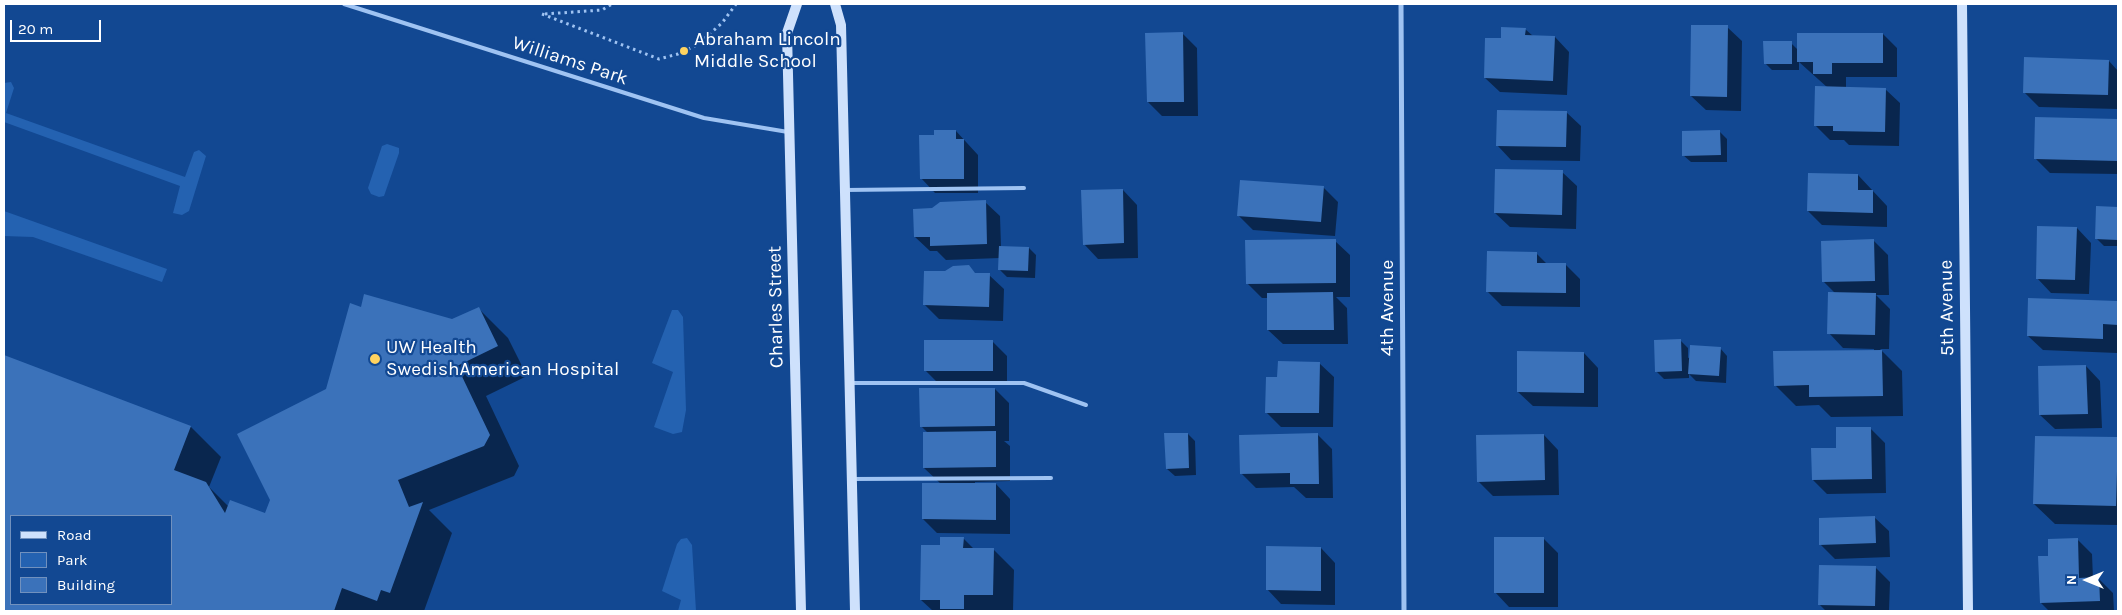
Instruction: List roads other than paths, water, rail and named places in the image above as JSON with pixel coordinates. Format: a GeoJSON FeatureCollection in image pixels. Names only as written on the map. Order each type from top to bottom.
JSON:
{"type":"FeatureCollection","features":[{"type":"Feature","properties":{"kind":"main road","name":"Charles Street"},"geometry":{"type":"LineString","coordinates":[[797,4],[787,28],[801,611]]}},
{"type":"Feature","properties":{"kind":"main road"},"geometry":{"type":"LineString","coordinates":[[835,4],[841,25],[855,611]]}},
{"type":"Feature","properties":{"kind":"main road","name":"5th Avenue"},"geometry":{"type":"LineString","coordinates":[[1962,4],[1968,611]]}},
{"type":"Feature","properties":{"kind":"street","name":"4th Avenue"},"geometry":{"type":"LineString","coordinates":[[1401,4],[1404,611]]}},
{"type":"Feature","properties":{"kind":"lane","name":"Williams Park"},"geometry":{"type":"LineString","coordinates":[[344,4],[704,118],[790,132]]}},
{"type":"Feature","properties":{"kind":"lane"},"geometry":{"type":"LineString","coordinates":[[845,190],[1024,188]]}},
{"type":"Feature","properties":{"kind":"lane"},"geometry":{"type":"LineString","coordinates":[[850,383],[1024,383],[1086,405]]}},
{"type":"Feature","properties":{"kind":"lane"},"geometry":{"type":"LineString","coordinates":[[852,478],[1051,478]]}},
{"type":"Feature","properties":{"kind":"place","name":"Abraham Lincoln Middle School"},"geometry":{"type":"Point","coordinates":[684,51]}},
{"type":"Feature","properties":{"kind":"place","name":"UW Health SwedishAmerican Hospital"},"geometry":{"type":"Point","coordinates":[375,359]}}]}
